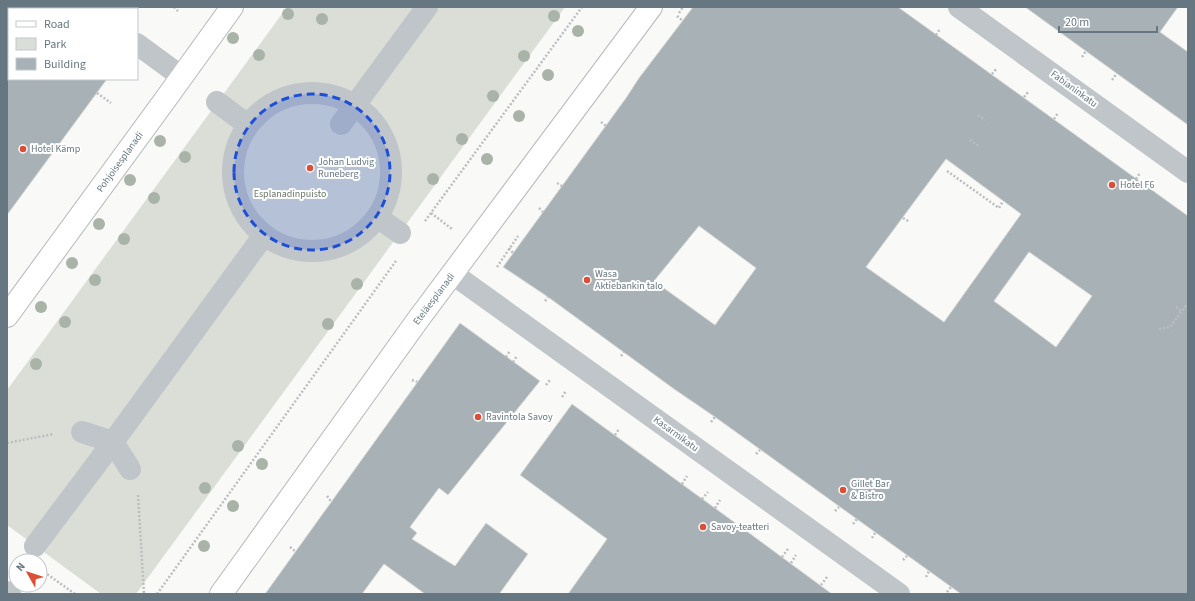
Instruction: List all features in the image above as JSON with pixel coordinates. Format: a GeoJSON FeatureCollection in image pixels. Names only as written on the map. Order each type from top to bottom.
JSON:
{"type":"FeatureCollection","features":[{"type":"Feature","properties":{"kind":"main road","name":"Pohjoisesplanadi"},"geometry":{"type":"LineString","coordinates":[[7,316],[232,7]]}},
{"type":"Feature","properties":{"kind":"main road","name":"Eteläesplanadi"},"geometry":{"type":"LineString","coordinates":[[221,594],[413,328],[651,7]]}},
{"type":"Feature","properties":{"kind":"street"},"geometry":{"type":"LineString","coordinates":[[341,124],[356,106],[427,7]]}},
{"type":"Feature","properties":{"kind":"street","name":"Fabianinkatu"},"geometry":{"type":"LineString","coordinates":[[959,7],[1188,172]]}},
{"type":"Feature","properties":{"kind":"street"},"geometry":{"type":"LineString","coordinates":[[138,45],[182,77]]}},
{"type":"Feature","properties":{"kind":"street"},"geometry":{"type":"LineString","coordinates":[[305,92],[336,96],[350,102],[363,111],[374,122],[382,135],[388,149],[391,165],[391,180],[388,196],[382,210],[373,223],[349,242],[327,249],[304,251],[288,248],[264,235],[250,221],[242,208],[236,194],[233,179],[233,163],[236,148],[242,133],[248,125],[262,110],[276,101],[305,92]]}},
{"type":"Feature","properties":{"kind":"street"},"geometry":{"type":"LineString","coordinates":[[217,102],[248,125]]}},
{"type":"Feature","properties":{"kind":"street"},"geometry":{"type":"LineString","coordinates":[[377,216],[400,233]]}},
{"type":"Feature","properties":{"kind":"street"},"geometry":{"type":"LineString","coordinates":[[35,546],[264,235]]}},
{"type":"Feature","properties":{"kind":"street","name":"Kasarmikatu"},"geometry":{"type":"LineString","coordinates":[[453,274],[899,594]]}},
{"type":"Feature","properties":{"kind":"street"},"geometry":{"type":"LineString","coordinates":[[82,432],[113,442],[130,470]]}},
{"type":"Feature","properties":{"kind":"path"},"geometry":{"type":"LineString","coordinates":[[174,7],[178,11]]}},
{"type":"Feature","properties":{"kind":"path"},"geometry":{"type":"LineString","coordinates":[[423,224],[582,7]]}},
{"type":"Feature","properties":{"kind":"path"},"geometry":{"type":"LineString","coordinates":[[676,16],[683,20]]}},
{"type":"Feature","properties":{"kind":"path"},"geometry":{"type":"LineString","coordinates":[[936,35],[942,26]]}},
{"type":"Feature","properties":{"kind":"path"},"geometry":{"type":"LineString","coordinates":[[1082,58],[1086,51]]}},
{"type":"Feature","properties":{"kind":"path"},"geometry":{"type":"LineString","coordinates":[[1112,80],[1117,73]]}},
{"type":"Feature","properties":{"kind":"path"},"geometry":{"type":"LineString","coordinates":[[97,93],[110,103]]}},
{"type":"Feature","properties":{"kind":"path"},"geometry":{"type":"LineString","coordinates":[[978,115],[985,120]]}},
{"type":"Feature","properties":{"kind":"path"},"geometry":{"type":"LineString","coordinates":[[601,122],[606,126]]}},
{"type":"Feature","properties":{"kind":"path"},"geometry":{"type":"LineString","coordinates":[[970,140],[980,147]]}},
{"type":"Feature","properties":{"kind":"path"},"geometry":{"type":"LineString","coordinates":[[1136,179],[1142,170]]}},
{"type":"Feature","properties":{"kind":"path"},"geometry":{"type":"LineString","coordinates":[[948,171],[999,208],[1003,201]]}},
{"type":"Feature","properties":{"kind":"path"},"geometry":{"type":"LineString","coordinates":[[557,183],[562,186]]}},
{"type":"Feature","properties":{"kind":"path"},"geometry":{"type":"LineString","coordinates":[[539,208],[543,212]]}},
{"type":"Feature","properties":{"kind":"path"},"geometry":{"type":"LineString","coordinates":[[903,218],[910,222]]}},
{"type":"Feature","properties":{"kind":"path"},"geometry":{"type":"LineString","coordinates":[[509,248],[513,253]]}},
{"type":"Feature","properties":{"kind":"path"},"geometry":{"type":"LineString","coordinates":[[157,594],[397,260]]}},
{"type":"Feature","properties":{"kind":"path"},"geometry":{"type":"LineString","coordinates":[[544,301],[548,297]]}},
{"type":"Feature","properties":{"kind":"path"},"geometry":{"type":"LineString","coordinates":[[1159,329],[1170,327],[1188,303]]}},
{"type":"Feature","properties":{"kind":"path"},"geometry":{"type":"LineString","coordinates":[[1176,307],[1182,312]]}},
{"type":"Feature","properties":{"kind":"path"},"geometry":{"type":"LineString","coordinates":[[506,357],[510,350]]}},
{"type":"Feature","properties":{"kind":"path"},"geometry":{"type":"LineString","coordinates":[[621,356],[624,352]]}},
{"type":"Feature","properties":{"kind":"path"},"geometry":{"type":"LineString","coordinates":[[513,362],[518,355]]}},
{"type":"Feature","properties":{"kind":"path"},"geometry":{"type":"LineString","coordinates":[[412,380],[417,382]]}},
{"type":"Feature","properties":{"kind":"path"},"geometry":{"type":"LineString","coordinates":[[546,385],[550,380]]}},
{"type":"Feature","properties":{"kind":"path"},"geometry":{"type":"LineString","coordinates":[[562,397],[566,391]]}},
{"type":"Feature","properties":{"kind":"path"},"geometry":{"type":"LineString","coordinates":[[712,422],[715,417]]}},
{"type":"Feature","properties":{"kind":"path"},"geometry":{"type":"LineString","coordinates":[[614,435],[619,428]]}},
{"type":"Feature","properties":{"kind":"path"},"geometry":{"type":"LineString","coordinates":[[7,443],[73,431],[82,432]]}},
{"type":"Feature","properties":{"kind":"path"},"geometry":{"type":"LineString","coordinates":[[756,454],[760,450]]}},
{"type":"Feature","properties":{"kind":"path"},"geometry":{"type":"LineString","coordinates":[[130,470],[138,486],[144,594]]}},
{"type":"Feature","properties":{"kind":"path"},"geometry":{"type":"LineString","coordinates":[[682,484],[687,476]]}},
{"type":"Feature","properties":{"kind":"path"},"geometry":{"type":"LineString","coordinates":[[702,498],[708,491]]}},
{"type":"Feature","properties":{"kind":"path"},"geometry":{"type":"LineString","coordinates":[[327,496],[332,503]]}},
{"type":"Feature","properties":{"kind":"path"},"geometry":{"type":"LineString","coordinates":[[715,508],[720,500]]}},
{"type":"Feature","properties":{"kind":"path"},"geometry":{"type":"LineString","coordinates":[[836,512],[839,507]]}},
{"type":"Feature","properties":{"kind":"path"},"geometry":{"type":"LineString","coordinates":[[853,524],[857,520]]}},
{"type":"Feature","properties":{"kind":"path"},"geometry":{"type":"LineString","coordinates":[[872,538],[875,533]]}},
{"type":"Feature","properties":{"kind":"path"},"geometry":{"type":"LineString","coordinates":[[290,547],[296,552]]}},
{"type":"Feature","properties":{"kind":"path"},"geometry":{"type":"LineString","coordinates":[[782,557],[788,548]]}},
{"type":"Feature","properties":{"kind":"path"},"geometry":{"type":"LineString","coordinates":[[791,563],[797,555]]}},
{"type":"Feature","properties":{"kind":"path"},"geometry":{"type":"LineString","coordinates":[[903,560],[907,556]]}},
{"type":"Feature","properties":{"kind":"path"},"geometry":{"type":"LineString","coordinates":[[926,577],[929,571]]}},
{"type":"Feature","properties":{"kind":"path"},"geometry":{"type":"LineString","coordinates":[[48,575],[74,594]]}},
{"type":"Feature","properties":{"kind":"path"},"geometry":{"type":"LineString","coordinates":[[820,585],[827,577]]}},
{"type":"Feature","properties":{"kind":"path"},"geometry":{"type":"LineString","coordinates":[[946,592],[951,587]]}},
{"type":"Feature","properties":{"kind":"highlighted area"},"geometry":{"type":"Polygon","coordinates":[[[321,93],[350,102],[374,122],[388,149],[391,180],[382,210],[362,233],[334,248],[303,251],[274,241],[250,221],[236,194],[233,163],[243,133],[262,110],[290,96],[321,93]]]}},
{"type":"Feature","properties":{"kind":"green space","name":"Esplanadinpuisto"},"geometry":{"type":"Polygon","coordinates":[[[287,7],[565,7],[136,594],[101,594],[48,555],[48,553],[45,553],[7,525],[7,390],[287,7]]]}},
{"type":"Feature","properties":{"kind":"building"},"geometry":{"type":"Polygon","coordinates":[[[693,7],[898,7],[1188,216],[1188,594],[961,594],[548,297],[503,267],[639,78],[693,7]],[[946,159],[866,267],[944,322],[1021,214],[946,159]],[[699,226],[654,281],[715,325],[756,268],[699,226]],[[1029,252],[994,301],[1056,347],[1092,296],[1029,252]]]}},
{"type":"Feature","properties":{"kind":"building"},"geometry":{"type":"Polygon","coordinates":[[[1025,7],[1178,7],[1160,32],[1188,52],[1188,125],[1025,7]]]}},
{"type":"Feature","properties":{"kind":"building"},"geometry":{"type":"Polygon","coordinates":[[[7,79],[106,80],[7,215],[7,79]]]}},
{"type":"Feature","properties":{"kind":"building"},"geometry":{"type":"Polygon","coordinates":[[[460,323],[540,381],[448,495],[439,488],[410,527],[417,533],[412,539],[455,566],[486,523],[528,554],[500,593],[502,594],[425,594],[384,564],[362,594],[265,594],[460,323]]]}},
{"type":"Feature","properties":{"kind":"building"},"geometry":{"type":"Polygon","coordinates":[[[572,404],[832,594],[568,594],[607,539],[520,475],[572,404]]]}},
{"type":"Feature","properties":{"kind":"place","name":"Hotel Kämp"},"geometry":{"type":"Point","coordinates":[23,149]}},
{"type":"Feature","properties":{"kind":"place","name":"Johan Ludvig Runeberg"},"geometry":{"type":"Point","coordinates":[310,168]}},
{"type":"Feature","properties":{"kind":"place","name":"Hotel F6"},"geometry":{"type":"Point","coordinates":[1112,185]}},
{"type":"Feature","properties":{"kind":"place","name":"Wasa Aktiebankin talo"},"geometry":{"type":"Point","coordinates":[587,280]}},
{"type":"Feature","properties":{"kind":"place","name":"Ravintola Savoy"},"geometry":{"type":"Point","coordinates":[478,417]}},
{"type":"Feature","properties":{"kind":"place","name":"Gillet Bar & Bistro"},"geometry":{"type":"Point","coordinates":[843,490]}},
{"type":"Feature","properties":{"kind":"place","name":"Savoy-teatteri"},"geometry":{"type":"Point","coordinates":[703,527]}}]}
